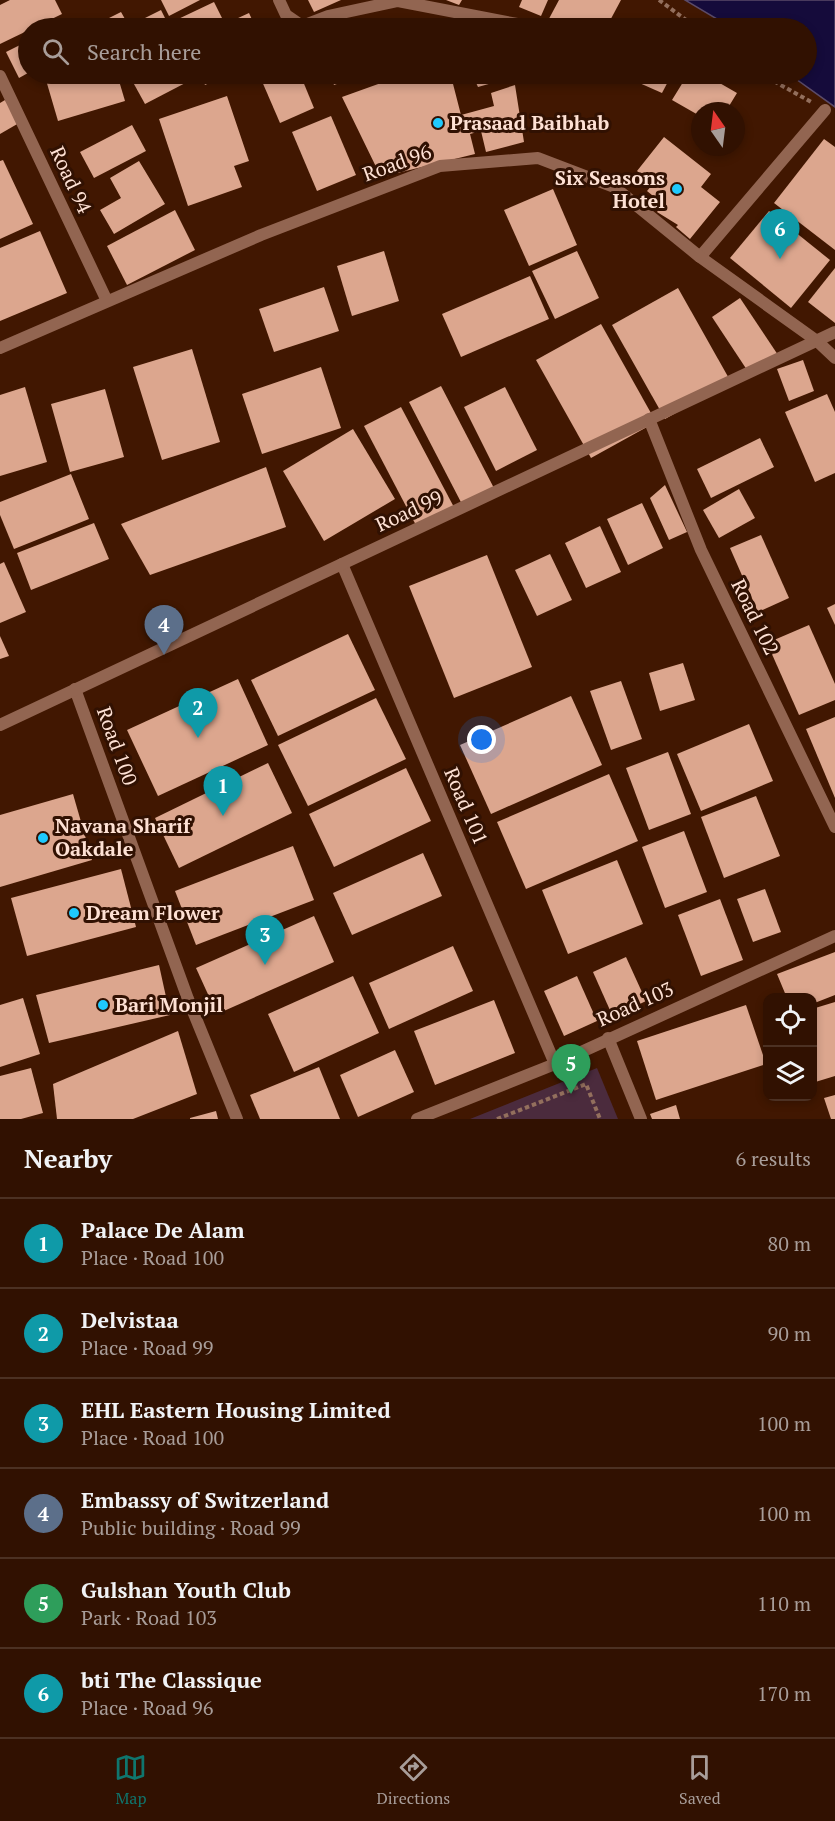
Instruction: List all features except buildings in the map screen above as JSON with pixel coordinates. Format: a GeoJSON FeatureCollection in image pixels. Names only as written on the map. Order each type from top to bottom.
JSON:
{"type":"FeatureCollection","features":[{"type":"Feature","properties":{"kind":"street"},"geometry":{"type":"LineString","coordinates":[[279,0],[286,15],[290,18]]}},
{"type":"Feature","properties":{"kind":"street"},"geometry":{"type":"LineString","coordinates":[[323,18],[398,1],[486,18]]}},
{"type":"Feature","properties":{"kind":"street","name":"Road 94"},"geometry":{"type":"LineString","coordinates":[[0,75],[107,301]]}},
{"type":"Feature","properties":{"kind":"street"},"geometry":{"type":"LineString","coordinates":[[700,256],[825,110]]}},
{"type":"Feature","properties":{"kind":"street","name":"Road 96"},"geometry":{"type":"LineString","coordinates":[[0,348],[261,235],[440,166],[538,158],[614,187],[700,256],[817,341],[835,358]]}},
{"type":"Feature","properties":{"kind":"street","name":"Road 99"},"geometry":{"type":"LineString","coordinates":[[0,724],[835,332]]}},
{"type":"Feature","properties":{"kind":"street","name":"Road 102"},"geometry":{"type":"LineString","coordinates":[[650,419],[701,550],[835,827]]}},
{"type":"Feature","properties":{"kind":"street","name":"Road 101"},"geometry":{"type":"LineString","coordinates":[[342,564],[555,1064]]}},
{"type":"Feature","properties":{"kind":"street","name":"Road 100"},"geometry":{"type":"LineString","coordinates":[[75,689],[188,999],[237,1119]]}},
{"type":"Feature","properties":{"kind":"street","name":"Road 103"},"geometry":{"type":"LineString","coordinates":[[417,1119],[555,1064],[835,936]]}},
{"type":"Feature","properties":{"kind":"street"},"geometry":{"type":"LineString","coordinates":[[608,1038],[641,1119]]}},
{"type":"Feature","properties":{"kind":"path"},"geometry":{"type":"LineString","coordinates":[[659,0],[683,18]]}},
{"type":"Feature","properties":{"kind":"path"},"geometry":{"type":"LineString","coordinates":[[779,84],[825,110]]}},
{"type":"Feature","properties":{"kind":"path"},"geometry":{"type":"LineString","coordinates":[[497,1119],[586,1084],[600,1119]]}},
{"type":"Feature","properties":{"kind":"shaded area"},"geometry":{"type":"Polygon","coordinates":[[[685,0],[835,0],[835,107],[803,84],[817,84],[817,18],[715,18],[685,0]]]}},
{"type":"Feature","properties":{"kind":"shaded area"},"geometry":{"type":"Polygon","coordinates":[[[597,1068],[618,1119],[470,1119],[597,1068]]]}},
{"type":"Feature","properties":{"kind":"place","name":"Prasaad Baibhab"},"geometry":{"type":"Point","coordinates":[438,123]}},
{"type":"Feature","properties":{"kind":"place","name":"Six Seasons Hotel"},"geometry":{"type":"Point","coordinates":[677,189]}},
{"type":"Feature","properties":{"kind":"place","name":"bti The Classique"},"geometry":{"type":"Point","coordinates":[780,259]}},
{"type":"Feature","properties":{"kind":"place","name":"Embassy of Switzerland"},"geometry":{"type":"Point","coordinates":[164,655]}},
{"type":"Feature","properties":{"kind":"place","name":"Delvistaa"},"geometry":{"type":"Point","coordinates":[198,738]}},
{"type":"Feature","properties":{"kind":"place","name":"Palace De Alam"},"geometry":{"type":"Point","coordinates":[223,816]}},
{"type":"Feature","properties":{"kind":"place","name":"Navana Sharif Oakdale"},"geometry":{"type":"Point","coordinates":[43,838]}},
{"type":"Feature","properties":{"kind":"place","name":"Dream Flower"},"geometry":{"type":"Point","coordinates":[74,913]}},
{"type":"Feature","properties":{"kind":"place","name":"EHL Eastern Housing Limited"},"geometry":{"type":"Point","coordinates":[265,965]}},
{"type":"Feature","properties":{"kind":"place","name":"Bari Monjil"},"geometry":{"type":"Point","coordinates":[103,1005]}},
{"type":"Feature","properties":{"kind":"place","name":"Gulshan Youth Club"},"geometry":{"type":"Point","coordinates":[571,1094]}}]}
